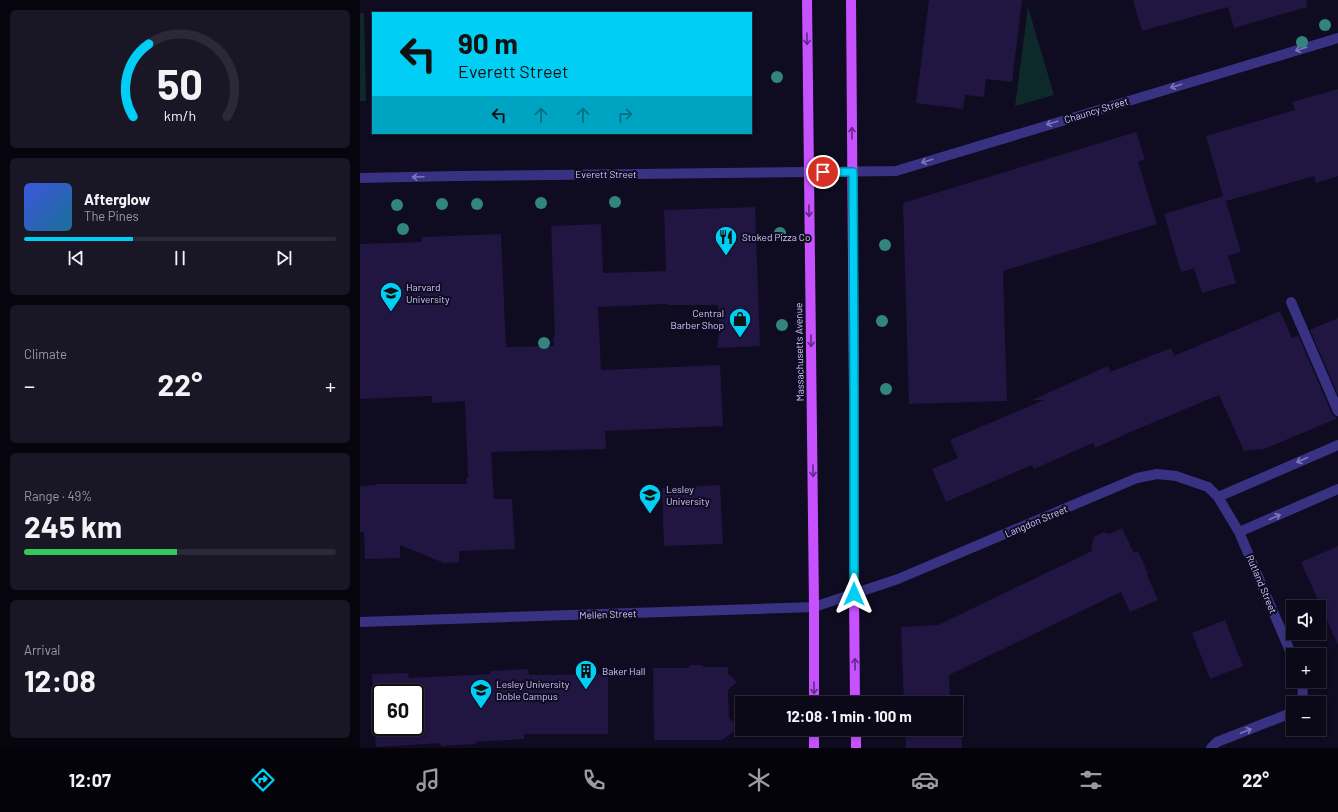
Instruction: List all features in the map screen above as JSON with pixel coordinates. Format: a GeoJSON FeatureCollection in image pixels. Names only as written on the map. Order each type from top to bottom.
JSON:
{"type":"FeatureCollection","features":[{"type":"Feature","properties":{"kind":"main road","name":"Massachusetts Avenue"},"geometry":{"type":"LineString","coordinates":[[807,0],[814,696]]}},
{"type":"Feature","properties":{"kind":"main road"},"geometry":{"type":"LineString","coordinates":[[851,0],[856,696]]}},
{"type":"Feature","properties":{"kind":"main road"},"geometry":{"type":"LineString","coordinates":[[814,736],[814,748]]}},
{"type":"Feature","properties":{"kind":"main road"},"geometry":{"type":"LineString","coordinates":[[856,736],[856,748]]}},
{"type":"Feature","properties":{"kind":"street","name":"Chauncy Street"},"geometry":{"type":"LineString","coordinates":[[853,172],[896,171],[1338,38]]}},
{"type":"Feature","properties":{"kind":"street","name":"Everett Street"},"geometry":{"type":"LineString","coordinates":[[360,178],[853,172]]}},
{"type":"Feature","properties":{"kind":"street"},"geometry":{"type":"LineString","coordinates":[[1291,302],[1338,411]]}},
{"type":"Feature","properties":{"kind":"street"},"geometry":{"type":"LineString","coordinates":[[1218,497],[1338,445]]}},
{"type":"Feature","properties":{"kind":"street","name":"Langdon Street"},"geometry":{"type":"LineString","coordinates":[[854,594],[898,579],[1137,478],[1157,474],[1176,476],[1208,487],[1218,497],[1239,532]]}},
{"type":"Feature","properties":{"kind":"street"},"geometry":{"type":"LineString","coordinates":[[1239,532],[1338,489]]}},
{"type":"Feature","properties":{"kind":"street","name":"Rutland Street"},"geometry":{"type":"LineString","coordinates":[[1239,532],[1289,648]]}},
{"type":"Feature","properties":{"kind":"street","name":"Mellen Street"},"geometry":{"type":"LineString","coordinates":[[360,622],[814,607],[854,594]]}},
{"type":"Feature","properties":{"kind":"street"},"geometry":{"type":"LineString","coordinates":[[1211,748],[1217,742],[1286,715]]}},
{"type":"Feature","properties":{"kind":"green space"},"geometry":{"type":"Polygon","coordinates":[[[1028,7],[1054,95],[1015,106],[1028,7]]]}},
{"type":"Feature","properties":{"kind":"green space"},"geometry":{"type":"Polygon","coordinates":[[[360,13],[364,13],[366,101],[360,101],[360,13]]]}},
{"type":"Feature","properties":{"kind":"building"},"geometry":{"type":"Polygon","coordinates":[[[929,0],[1022,0],[1012,82],[986,79],[984,97],[965,95],[963,109],[916,103],[929,0]]]}},
{"type":"Feature","properties":{"kind":"building"},"geometry":{"type":"Polygon","coordinates":[[[1133,0],[1306,0],[1307,7],[1234,28],[1228,7],[1142,31],[1133,0]]]}},
{"type":"Feature","properties":{"kind":"building"},"geometry":{"type":"Polygon","coordinates":[[[1338,89],[1338,176],[1316,183],[1314,176],[1226,201],[1241,252],[1228,256],[1236,283],[1202,293],[1194,268],[1181,272],[1164,214],[1223,196],[1206,136],[1295,110],[1292,102],[1338,89]]]}},
{"type":"Feature","properties":{"kind":"building"},"geometry":{"type":"Polygon","coordinates":[[[1136,132],[1145,159],[1138,162],[1157,224],[1003,271],[1007,401],[909,404],[903,203],[1136,132]]]}},
{"type":"Feature","properties":{"kind":"building"},"geometry":{"type":"Polygon","coordinates":[[[755,207],[760,346],[717,348],[719,332],[718,305],[667,304],[598,307],[601,370],[720,365],[723,426],[605,431],[606,449],[491,452],[494,499],[512,499],[515,549],[459,551],[459,562],[444,563],[400,545],[400,558],[365,559],[364,532],[360,532],[360,486],[377,484],[467,484],[466,478],[468,478],[465,401],[432,403],[432,396],[360,399],[360,244],[422,242],[422,237],[501,234],[506,347],[554,346],[553,337],[555,337],[551,226],[601,224],[603,273],[666,271],[664,210],[755,207]]]}},
{"type":"Feature","properties":{"kind":"building"},"geometry":{"type":"Polygon","coordinates":[[[1280,311],[1292,338],[1298,335],[1332,414],[1338,418],[1264,449],[1244,451],[1219,395],[1095,448],[1093,443],[1034,469],[1032,465],[946,502],[932,469],[958,458],[950,440],[1044,400],[1032,400],[1108,366],[1110,372],[1171,348],[1174,356],[1280,311]]]}},
{"type":"Feature","properties":{"kind":"building"},"geometry":{"type":"Polygon","coordinates":[[[1338,318],[1338,395],[1310,330],[1338,318]]]}},
{"type":"Feature","properties":{"kind":"building"},"geometry":{"type":"Polygon","coordinates":[[[720,485],[723,544],[664,546],[662,488],[720,485]]]}},
{"type":"Feature","properties":{"kind":"building"},"geometry":{"type":"Polygon","coordinates":[[[1122,528],[1134,553],[1138,551],[1158,600],[1130,612],[1121,592],[949,675],[950,696],[904,696],[901,627],[938,625],[1092,551],[1091,548],[1094,537],[1104,532],[1109,534],[1122,528]]]}},
{"type":"Feature","properties":{"kind":"building"},"geometry":{"type":"Polygon","coordinates":[[[1338,546],[1338,645],[1326,618],[1326,600],[1318,600],[1301,562],[1338,546]]]}},
{"type":"Feature","properties":{"kind":"building"},"geometry":{"type":"Polygon","coordinates":[[[1225,620],[1243,666],[1210,679],[1192,633],[1225,620]]]}},
{"type":"Feature","properties":{"kind":"building"},"geometry":{"type":"Polygon","coordinates":[[[691,665],[701,665],[704,667],[728,667],[728,674],[737,682],[728,690],[729,718],[735,723],[735,731],[722,740],[654,740],[653,668],[688,668],[691,665]]]}},
{"type":"Feature","properties":{"kind":"building"},"geometry":{"type":"Polygon","coordinates":[[[528,669],[529,675],[608,674],[608,734],[524,734],[524,739],[475,742],[476,744],[441,746],[441,743],[376,747],[375,736],[424,736],[424,684],[373,684],[372,674],[408,673],[409,678],[490,674],[490,671],[528,669]]]}},
{"type":"Feature","properties":{"kind":"building"},"geometry":{"type":"Polygon","coordinates":[[[905,736],[962,736],[962,748],[906,748],[905,736]]]}},
{"type":"Feature","properties":{"kind":"place","name":"Stoked Pizza Co"},"geometry":{"type":"Point","coordinates":[726,256]}},
{"type":"Feature","properties":{"kind":"place","name":"Harvard University"},"geometry":{"type":"Point","coordinates":[391,312]}},
{"type":"Feature","properties":{"kind":"place","name":"Central Barber Shop"},"geometry":{"type":"Point","coordinates":[740,338]}},
{"type":"Feature","properties":{"kind":"place","name":"Lesley University"},"geometry":{"type":"Point","coordinates":[650,514]}},
{"type":"Feature","properties":{"kind":"place","name":"Baker Hall"},"geometry":{"type":"Point","coordinates":[586,690]}},
{"type":"Feature","properties":{"kind":"place","name":"Lesley University Doble Campus"},"geometry":{"type":"Point","coordinates":[481,710]}},
{"type":"Feature","properties":{"kind":"route"},"geometry":{"type":"LineString","coordinates":[[823,172],[853,172],[854,594]]}}]}
